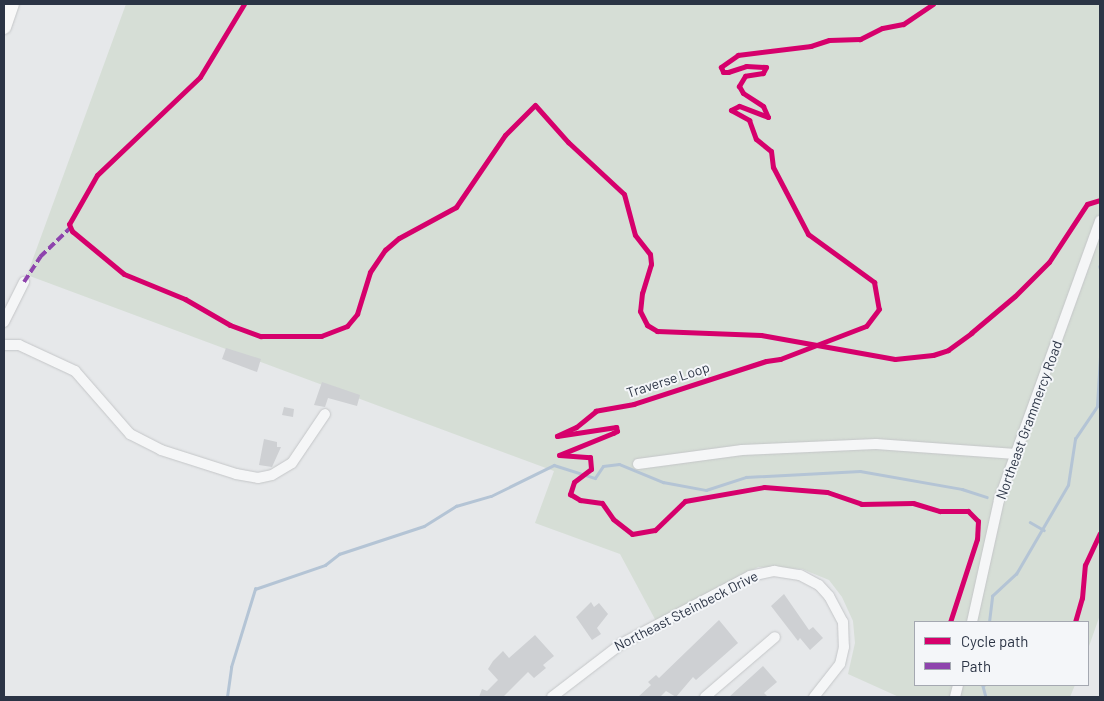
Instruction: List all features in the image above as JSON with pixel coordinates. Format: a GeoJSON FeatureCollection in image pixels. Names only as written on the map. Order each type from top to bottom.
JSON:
{"type":"FeatureCollection","features":[{"type":"Feature","properties":{"kind":"highway"},"geometry":{"type":"LineString","coordinates":[[4,27],[12,4]]}},
{"type":"Feature","properties":{"kind":"street","name":"Northeast Grammercy Road"},"geometry":{"type":"LineString","coordinates":[[972,621],[999,500],[1100,221]]}},
{"type":"Feature","properties":{"kind":"street"},"geometry":{"type":"LineString","coordinates":[[4,322],[24,282]]}},
{"type":"Feature","properties":{"kind":"street"},"geometry":{"type":"LineString","coordinates":[[4,346],[19,345],[75,371],[130,434],[161,450],[236,474],[258,478],[272,475],[292,463],[325,414]]}},
{"type":"Feature","properties":{"kind":"street"},"geometry":{"type":"LineString","coordinates":[[638,464],[742,450],[876,444],[1016,454]]}},
{"type":"Feature","properties":{"kind":"street","name":"Northeast Steinbeck Drive"},"geometry":{"type":"LineString","coordinates":[[552,697],[621,644],[755,574],[794,574],[810,580],[829,596],[843,622],[844,647],[840,664],[832,678],[814,697]]}},
{"type":"Feature","properties":{"kind":"street"},"geometry":{"type":"LineString","coordinates":[[705,697],[775,637]]}},
{"type":"Feature","properties":{"kind":"shaded area"},"geometry":{"type":"Polygon","coordinates":[[[126,4],[1100,4],[1100,615],[1089,646],[1089,621],[914,621],[914,686],[1075,686],[1070,697],[899,697],[848,674],[855,643],[853,621],[842,597],[829,580],[802,569],[758,567],[656,621],[620,554],[535,523],[554,471],[27,275],[126,4]]]}},
{"type":"Feature","properties":{"kind":"building"},"geometry":{"type":"Polygon","coordinates":[[[226,348],[261,359],[257,372],[222,359],[226,348]]]}},
{"type":"Feature","properties":{"kind":"building"},"geometry":{"type":"Polygon","coordinates":[[[322,382],[360,395],[357,406],[328,398],[325,407],[314,405],[322,382]]]}},
{"type":"Feature","properties":{"kind":"building"},"geometry":{"type":"Polygon","coordinates":[[[284,407],[294,409],[293,417],[282,415],[284,407]]]}},
{"type":"Feature","properties":{"kind":"building"},"geometry":{"type":"Polygon","coordinates":[[[264,439],[277,442],[277,447],[281,447],[272,467],[259,465],[264,439]]]}},
{"type":"Feature","properties":{"kind":"building"},"geometry":{"type":"Polygon","coordinates":[[[784,594],[809,630],[813,627],[823,638],[810,650],[800,638],[798,641],[771,606],[784,594]]]}},
{"type":"Feature","properties":{"kind":"building"},"geometry":{"type":"Polygon","coordinates":[[[591,602],[594,607],[599,603],[608,614],[597,628],[601,634],[592,640],[576,617],[591,602]]]}},
{"type":"Feature","properties":{"kind":"building"},"geometry":{"type":"Polygon","coordinates":[[[719,620],[738,643],[696,680],[693,677],[676,697],[666,691],[660,697],[638,697],[651,685],[648,682],[656,675],[659,678],[719,620]]]}},
{"type":"Feature","properties":{"kind":"building"},"geometry":{"type":"Polygon","coordinates":[[[535,635],[554,656],[543,665],[546,668],[534,678],[528,672],[503,697],[479,697],[482,689],[487,691],[498,680],[488,669],[493,661],[503,651],[509,658],[535,635]]]}},
{"type":"Feature","properties":{"kind":"building"},"geometry":{"type":"Polygon","coordinates":[[[763,666],[777,682],[764,693],[768,697],[729,697],[763,666]]]}},
{"type":"Feature","properties":{"kind":"waterway"},"geometry":{"type":"LineString","coordinates":[[989,621],[992,596],[1016,574],[1068,485],[1075,439],[1097,406],[1100,357]]}},
{"type":"Feature","properties":{"kind":"waterway"},"geometry":{"type":"LineString","coordinates":[[227,697],[231,667],[255,589],[325,565],[339,554],[424,526],[456,506],[491,496],[554,465],[595,478],[603,466],[619,464],[663,482],[706,490],[746,477],[860,471],[962,489],[987,497]]}},
{"type":"Feature","properties":{"kind":"waterway"},"geometry":{"type":"LineString","coordinates":[[1030,522],[1044,530]]}},
{"type":"Feature","properties":{"kind":"waterway"},"geometry":{"type":"LineString","coordinates":[[983,686],[986,697]]}},
{"type":"Feature","properties":{"kind":"marked path"},"geometry":{"type":"LineString","coordinates":[[24,282],[40,257],[70,228]]}},
{"type":"Feature","properties":{"kind":"cycle path"},"geometry":{"type":"LineString","coordinates":[[244,4],[200,77],[97,175],[69,224],[72,231],[124,274],[185,299],[230,325],[261,336],[321,336],[347,326],[357,314],[370,272],[385,250],[399,238],[456,207],[505,135],[535,105],[568,142],[624,194],[635,235],[650,254],[651,264],[642,293],[640,311],[647,325],[657,331],[761,335],[895,359],[933,355],[948,350],[1015,296],[1049,262],[1087,204],[1100,200]]}},
{"type":"Feature","properties":{"kind":"cycle path","name":"Traverse Loop"},"geometry":{"type":"LineString","coordinates":[[933,4],[903,24],[882,28],[860,39],[829,40],[811,46],[738,55],[721,67],[723,72],[746,66],[766,67],[763,73],[745,76],[739,86],[743,93],[763,106],[768,117],[739,106],[731,110],[749,120],[756,139],[771,151],[773,167],[808,234],[874,282],[879,309],[866,326],[780,359],[766,361],[634,404],[596,411],[576,427],[557,436],[616,427],[617,431],[613,433],[559,455],[590,457],[591,469],[574,482],[570,494],[580,500],[602,503],[613,519],[632,534],[655,530],[685,501],[764,487],[827,492],[861,504],[913,503],[940,511],[968,511],[978,521],[977,539],[950,621]]}},
{"type":"Feature","properties":{"kind":"cycle path"},"geometry":{"type":"LineString","coordinates":[[1075,621],[1082,598],[1085,565],[1100,533]]}}]}
